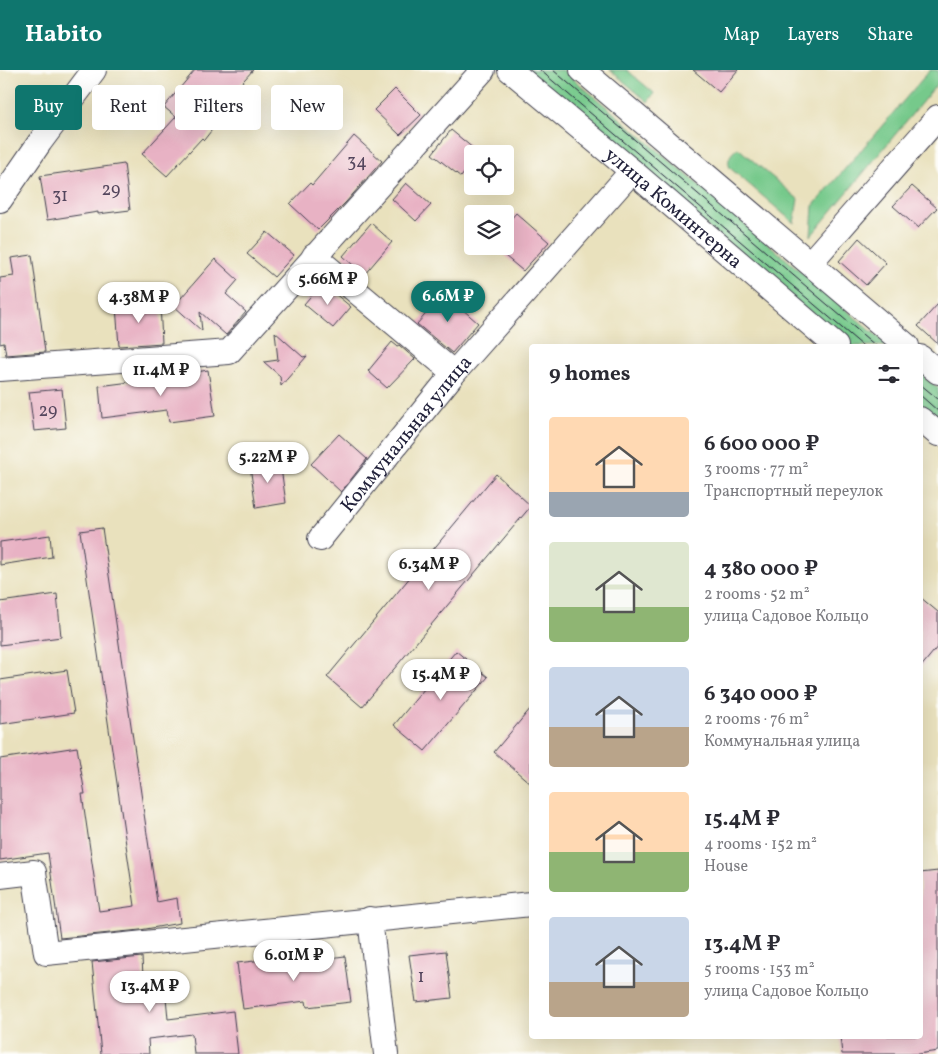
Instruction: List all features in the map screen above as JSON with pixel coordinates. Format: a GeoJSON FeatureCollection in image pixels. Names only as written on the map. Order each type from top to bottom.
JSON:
{"type":"FeatureCollection","features":[{"type":"Feature","properties":{"kind":"street"},"geometry":{"type":"LineString","coordinates":[[0,200],[40,142],[94,70]]}},
{"type":"Feature","properties":{"kind":"street"},"geometry":{"type":"LineString","coordinates":[[0,369],[229,352],[482,70]]}},
{"type":"Feature","properties":{"kind":"street","name":"улица Коминтерна"},"geometry":{"type":"LineString","coordinates":[[510,70],[632,171],[834,344]]}},
{"type":"Feature","properties":{"kind":"street"},"geometry":{"type":"LineString","coordinates":[[582,70],[906,344]]}},
{"type":"Feature","properties":{"kind":"street"},"geometry":{"type":"LineString","coordinates":[[810,263],[938,118]]}},
{"type":"Feature","properties":{"kind":"street","name":"Коммунальная улица"},"geometry":{"type":"LineString","coordinates":[[320,539],[454,373],[632,171]]}},
{"type":"Feature","properties":{"kind":"street"},"geometry":{"type":"LineString","coordinates":[[314,256],[454,373]]}},
{"type":"Feature","properties":{"kind":"street"},"geometry":{"type":"LineString","coordinates":[[923,360],[938,372]]}},
{"type":"Feature","properties":{"kind":"street"},"geometry":{"type":"LineString","coordinates":[[923,422],[938,434]]}},
{"type":"Feature","properties":{"kind":"street"},"geometry":{"type":"LineString","coordinates":[[0,876],[34,872],[46,953],[529,904]]}},
{"type":"Feature","properties":{"kind":"street"},"geometry":{"type":"LineString","coordinates":[[370,920],[386,1054]]}},
{"type":"Feature","properties":{"kind":"green space"},"geometry":{"type":"Polygon","coordinates":[[[520,70],[563,70],[887,344],[847,344],[520,70]]]}},
{"type":"Feature","properties":{"kind":"green space"},"geometry":{"type":"Polygon","coordinates":[[[610,70],[627,70],[654,93],[648,102],[610,70]]]}},
{"type":"Feature","properties":{"kind":"green space"},"geometry":{"type":"Polygon","coordinates":[[[930,70],[938,70],[938,83],[811,236],[813,206],[930,70]]]}},
{"type":"Feature","properties":{"kind":"green space"},"geometry":{"type":"Polygon","coordinates":[[[738,148],[798,199],[794,223],[730,168],[730,156],[738,148]]]}},
{"type":"Feature","properties":{"kind":"green space"},"geometry":{"type":"Polygon","coordinates":[[[923,376],[938,388],[938,422],[923,409],[923,376]]]}},
{"type":"Feature","properties":{"kind":"building"},"geometry":{"type":"Polygon","coordinates":[[[195,70],[253,70],[240,85],[182,85],[195,70]]]}},
{"type":"Feature","properties":{"kind":"building"},"geometry":{"type":"Polygon","coordinates":[[[693,70],[738,70],[719,92],[693,70]]]}},
{"type":"Feature","properties":{"kind":"building"},"geometry":{"type":"Polygon","coordinates":[[[395,89],[421,115],[400,135],[374,110],[395,89]]]}},
{"type":"Feature","properties":{"kind":"building"},"geometry":{"type":"Polygon","coordinates":[[[175,94],[175,116],[165,106],[175,94]]]}},
{"type":"Feature","properties":{"kind":"building"},"geometry":{"type":"Polygon","coordinates":[[[175,118],[175,130],[212,130],[167,176],[142,154],[175,118]]]}},
{"type":"Feature","properties":{"kind":"building"},"geometry":{"type":"Polygon","coordinates":[[[451,130],[469,145],[464,145],[464,173],[461,177],[432,154],[451,130]]]}},
{"type":"Feature","properties":{"kind":"building"},"geometry":{"type":"Polygon","coordinates":[[[354,136],[382,161],[318,230],[290,204],[310,183],[312,185],[354,136]]]}},
{"type":"Feature","properties":{"kind":"building"},"geometry":{"type":"Polygon","coordinates":[[[124,164],[130,210],[98,214],[98,212],[47,220],[40,176],[124,164]]]}},
{"type":"Feature","properties":{"kind":"building"},"geometry":{"type":"Polygon","coordinates":[[[406,183],[431,205],[416,221],[392,199],[406,183]]]}},
{"type":"Feature","properties":{"kind":"building"},"geometry":{"type":"Polygon","coordinates":[[[912,186],[937,208],[918,228],[893,206],[912,186]]]}},
{"type":"Feature","properties":{"kind":"building"},"geometry":{"type":"Polygon","coordinates":[[[516,213],[549,242],[523,271],[505,256],[514,255],[514,215],[516,213]]]}},
{"type":"Feature","properties":{"kind":"building"},"geometry":{"type":"Polygon","coordinates":[[[371,223],[392,242],[364,275],[343,256],[371,223]]]}},
{"type":"Feature","properties":{"kind":"building"},"geometry":{"type":"Polygon","coordinates":[[[267,232],[294,255],[274,277],[247,254],[267,232]]]}},
{"type":"Feature","properties":{"kind":"building"},"geometry":{"type":"Polygon","coordinates":[[[859,238],[886,263],[866,285],[839,261],[859,238]]]}},
{"type":"Feature","properties":{"kind":"building"},"geometry":{"type":"Polygon","coordinates":[[[32,255],[45,352],[6,355],[4,343],[0,344],[0,278],[14,276],[11,258],[32,255]]]}},
{"type":"Feature","properties":{"kind":"building"},"geometry":{"type":"Polygon","coordinates":[[[215,259],[238,280],[226,294],[246,312],[226,335],[200,312],[202,331],[174,306],[215,259]]]}},
{"type":"Feature","properties":{"kind":"building"},"geometry":{"type":"Polygon","coordinates":[[[322,283],[351,307],[333,328],[304,304],[322,283]]]}},
{"type":"Feature","properties":{"kind":"building"},"geometry":{"type":"Polygon","coordinates":[[[444,293],[478,323],[452,353],[417,324],[444,293]]]}},
{"type":"Feature","properties":{"kind":"building"},"geometry":{"type":"Polygon","coordinates":[[[160,303],[162,343],[119,346],[116,306],[160,303]]]}},
{"type":"Feature","properties":{"kind":"building"},"geometry":{"type":"Polygon","coordinates":[[[938,304],[938,344],[918,326],[938,304]]]}},
{"type":"Feature","properties":{"kind":"building"},"geometry":{"type":"Polygon","coordinates":[[[275,332],[303,357],[307,356],[281,386],[280,376],[264,362],[278,360],[275,332]]]}},
{"type":"Feature","properties":{"kind":"building"},"geometry":{"type":"Polygon","coordinates":[[[392,342],[397,346],[399,345],[415,359],[387,388],[368,371],[392,342]]]}},
{"type":"Feature","properties":{"kind":"building"},"geometry":{"type":"Polygon","coordinates":[[[208,370],[215,416],[169,422],[167,410],[102,418],[99,386],[208,370]]]}},
{"type":"Feature","properties":{"kind":"building"},"geometry":{"type":"Polygon","coordinates":[[[62,389],[66,428],[34,431],[29,392],[62,389]]]}},
{"type":"Feature","properties":{"kind":"building"},"geometry":{"type":"Polygon","coordinates":[[[339,434],[367,459],[341,492],[311,464],[339,434]]]}},
{"type":"Feature","properties":{"kind":"building"},"geometry":{"type":"Polygon","coordinates":[[[280,461],[286,503],[256,508],[250,466],[280,461]]]}},
{"type":"Feature","properties":{"kind":"building"},"geometry":{"type":"Polygon","coordinates":[[[496,474],[529,504],[529,508],[362,707],[327,677],[496,474]]]}},
{"type":"Feature","properties":{"kind":"building"},"geometry":{"type":"Polygon","coordinates":[[[102,528],[157,902],[177,898],[180,923],[140,930],[60,938],[48,853],[0,860],[0,759],[77,747],[85,794],[82,794],[99,911],[135,906],[80,531],[102,528]]]}},
{"type":"Feature","properties":{"kind":"building"},"geometry":{"type":"Polygon","coordinates":[[[50,535],[52,557],[0,565],[0,542],[50,535]]]}},
{"type":"Feature","properties":{"kind":"building"},"geometry":{"type":"Polygon","coordinates":[[[57,594],[61,637],[0,645],[0,602],[57,594]]]}},
{"type":"Feature","properties":{"kind":"building"},"geometry":{"type":"Polygon","coordinates":[[[923,600],[938,612],[938,646],[923,664],[923,600]]]}},
{"type":"Feature","properties":{"kind":"building"},"geometry":{"type":"Polygon","coordinates":[[[456,651],[488,677],[425,751],[394,725],[456,651]]]}},
{"type":"Feature","properties":{"kind":"building"},"geometry":{"type":"Polygon","coordinates":[[[67,670],[74,713],[0,724],[0,680],[67,670]]]}},
{"type":"Feature","properties":{"kind":"building"},"geometry":{"type":"Polygon","coordinates":[[[529,710],[529,782],[494,752],[529,710]]]}},
{"type":"Feature","properties":{"kind":"building"},"geometry":{"type":"Polygon","coordinates":[[[938,871],[938,1051],[918,1054],[842,1054],[840,1039],[923,1039],[923,873],[938,871]]]}},
{"type":"Feature","properties":{"kind":"building"},"geometry":{"type":"Polygon","coordinates":[[[446,951],[452,998],[416,1002],[409,955],[446,951]]]}},
{"type":"Feature","properties":{"kind":"building"},"geometry":{"type":"Polygon","coordinates":[[[345,956],[351,1002],[307,1007],[306,1001],[243,1009],[237,963],[281,958],[282,964],[345,956]]]}},
{"type":"Feature","properties":{"kind":"building"},"geometry":{"type":"Polygon","coordinates":[[[142,957],[143,977],[164,975],[168,1019],[233,1011],[238,1054],[194,1054],[192,1034],[148,1039],[149,1054],[101,1054],[92,962],[142,957]]]}},
{"type":"Feature","properties":{"kind":"tram line"},"geometry":{"type":"LineString","coordinates":[[540,70],[861,344]]}},
{"type":"Feature","properties":{"kind":"tram line"},"geometry":{"type":"LineString","coordinates":[[553,70],[874,344]]}},
{"type":"Feature","properties":{"kind":"tram line"},"geometry":{"type":"LineString","coordinates":[[923,386],[938,399]]}},
{"type":"Feature","properties":{"kind":"tram line"},"geometry":{"type":"LineString","coordinates":[[923,398],[938,411]]}}]}
